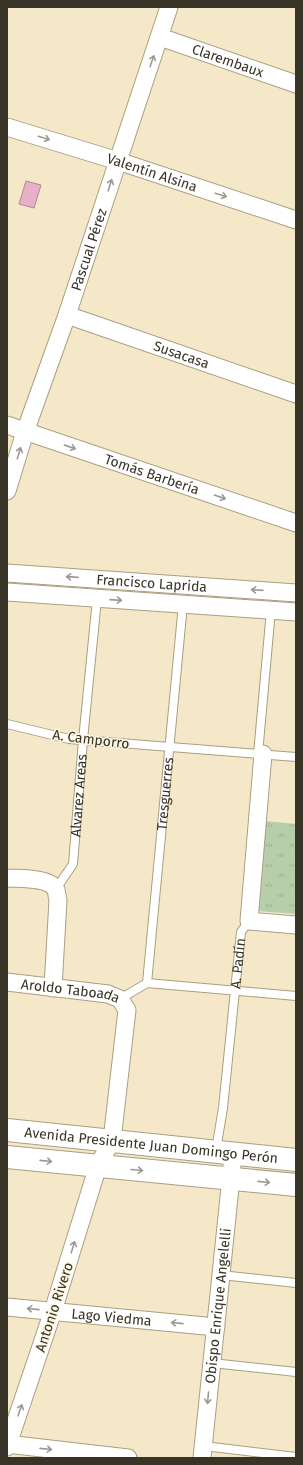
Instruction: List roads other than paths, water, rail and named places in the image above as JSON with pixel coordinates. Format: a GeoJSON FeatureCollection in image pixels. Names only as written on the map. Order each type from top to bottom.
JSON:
{"type":"FeatureCollection","features":[{"type":"Feature","properties":{"kind":"main road","name":"Avenida Presidente Juan Domingo Perón"},"geometry":{"type":"LineString","coordinates":[[7,1130],[296,1160]]}},
{"type":"Feature","properties":{"kind":"main road","name":"Avenida Presidente Juan Domingo Perón"},"geometry":{"type":"LineString","coordinates":[[7,1157],[296,1185]]}},
{"type":"Feature","properties":{"kind":"street","name":"Pascual Pérez"},"geometry":{"type":"LineString","coordinates":[[7,491],[25,432],[67,315],[169,7]]}},
{"type":"Feature","properties":{"kind":"street","name":"Clarembaux"},"geometry":{"type":"LineString","coordinates":[[160,37],[296,84]]}},
{"type":"Feature","properties":{"kind":"street","name":"Valentín Alsina"},"geometry":{"type":"LineString","coordinates":[[7,127],[118,161],[296,220]]}},
{"type":"Feature","properties":{"kind":"street","name":"Susacasa"},"geometry":{"type":"LineString","coordinates":[[67,315],[296,394]]}},
{"type":"Feature","properties":{"kind":"street","name":"Tomás Barbería"},"geometry":{"type":"LineString","coordinates":[[7,425],[296,523]]}},
{"type":"Feature","properties":{"kind":"street","name":"Francisco Laprida"},"geometry":{"type":"LineString","coordinates":[[7,573],[296,594]]}},
{"type":"Feature","properties":{"kind":"street","name":"Francisco Laprida"},"geometry":{"type":"LineString","coordinates":[[7,592],[293,612]]}},
{"type":"Feature","properties":{"kind":"street"},"geometry":{"type":"LineString","coordinates":[[293,612],[296,594]]}},
{"type":"Feature","properties":{"kind":"street","name":"A. Padín"},"geometry":{"type":"LineString","coordinates":[[249,921],[261,754]]}},
{"type":"Feature","properties":{"kind":"street"},"geometry":{"type":"LineString","coordinates":[[7,878],[42,880],[51,884],[56,889],[58,900],[53,988]]}},
{"type":"Feature","properties":{"kind":"street"},"geometry":{"type":"LineString","coordinates":[[249,921],[296,925]]}},
{"type":"Feature","properties":{"kind":"street","name":"Aroldo Taboada"},"geometry":{"type":"LineString","coordinates":[[7,982],[108,994],[120,999]]}},
{"type":"Feature","properties":{"kind":"street"},"geometry":{"type":"LineString","coordinates":[[98,1166],[112,1140],[127,1010],[120,999]]}},
{"type":"Feature","properties":{"kind":"street","name":"Obispo Enrique Angelelli"},"geometry":{"type":"LineString","coordinates":[[203,1452],[231,1178],[224,1152]]}},
{"type":"Feature","properties":{"kind":"street","name":"Antonio Rivero"},"geometry":{"type":"LineString","coordinates":[[7,1445],[53,1311],[98,1166]]}},
{"type":"Feature","properties":{"kind":"street","name":"Lago Viedma"},"geometry":{"type":"LineString","coordinates":[[7,1307],[216,1327]]}},
{"type":"Feature","properties":{"kind":"street"},"geometry":{"type":"LineString","coordinates":[[7,1445],[128,1458]]}},
{"type":"Feature","properties":{"kind":"lane","name":"Alvarez Areas"},"geometry":{"type":"LineString","coordinates":[[56,889],[73,864],[83,740],[97,599]]}},
{"type":"Feature","properties":{"kind":"lane","name":"Tresguerres"},"geometry":{"type":"LineString","coordinates":[[147,983],[183,604]]}},
{"type":"Feature","properties":{"kind":"lane","name":"A. Padín"},"geometry":{"type":"LineString","coordinates":[[261,754],[271,610]]}},
{"type":"Feature","properties":{"kind":"lane","name":"A. Camporro"},"geometry":{"type":"LineString","coordinates":[[7,724],[69,739],[296,757]]}},
{"type":"Feature","properties":{"kind":"lane","name":"A. Padín"},"geometry":{"type":"LineString","coordinates":[[224,1152],[223,1108],[241,932],[249,921]]}},
{"type":"Feature","properties":{"kind":"lane"},"geometry":{"type":"LineString","coordinates":[[147,983],[296,996]]}},
{"type":"Feature","properties":{"kind":"lane","name":"Aroldo Taboada"},"geometry":{"type":"LineString","coordinates":[[120,999],[147,983]]}},
{"type":"Feature","properties":{"kind":"lane"},"geometry":{"type":"LineString","coordinates":[[221,1275],[296,1283]]}},
{"type":"Feature","properties":{"kind":"lane"},"geometry":{"type":"LineString","coordinates":[[212,1363],[296,1372]]}},
{"type":"Feature","properties":{"kind":"lane"},"geometry":{"type":"LineString","coordinates":[[203,1452],[296,1457]]}}]}
